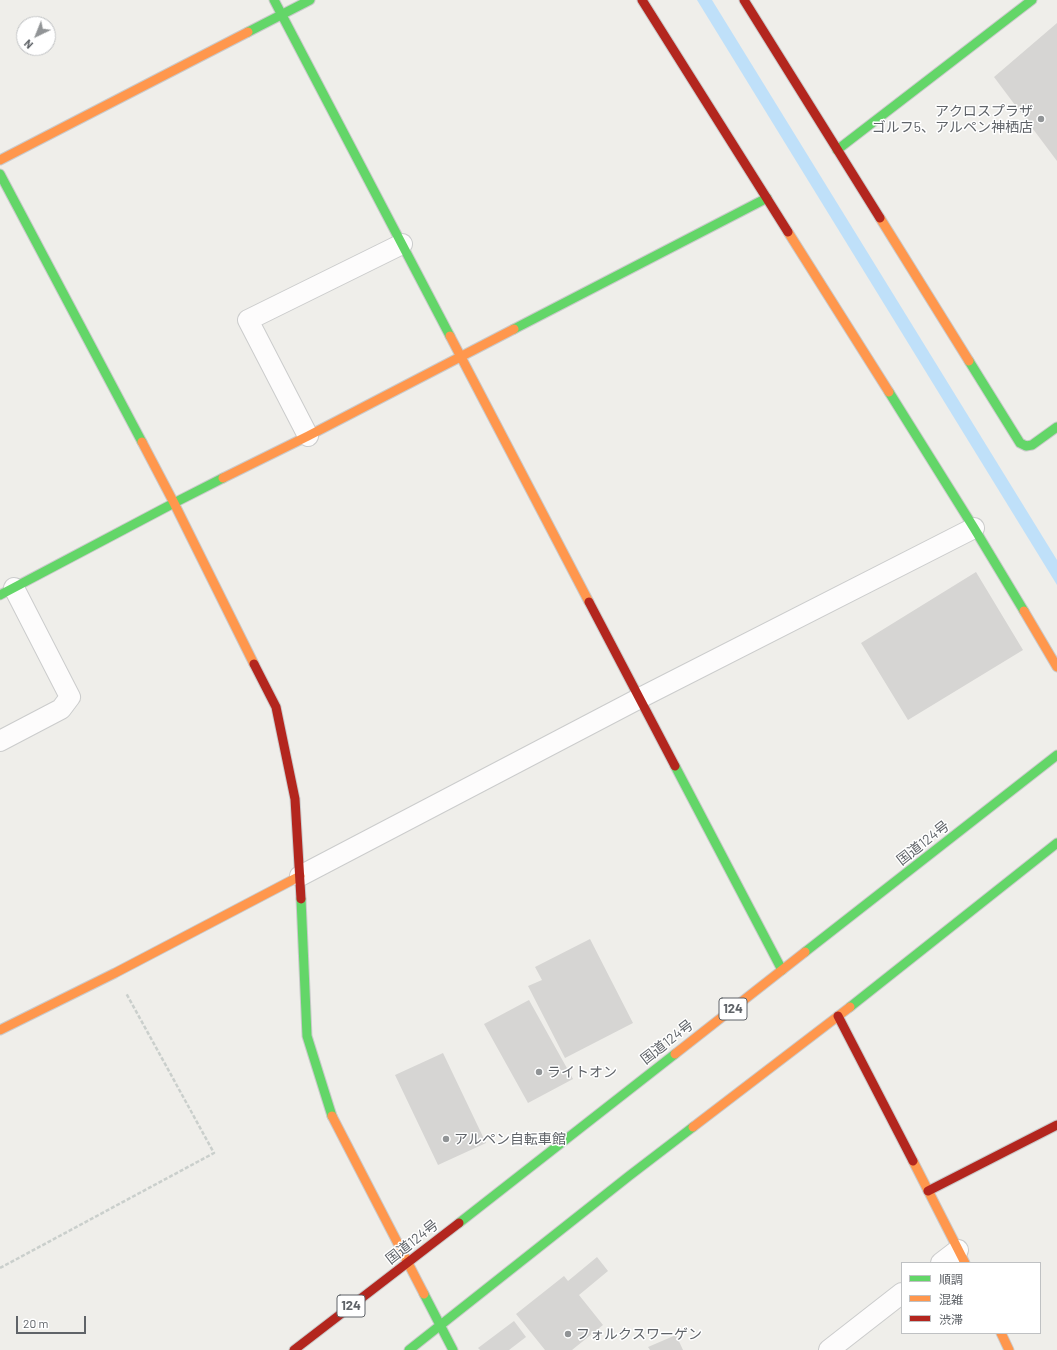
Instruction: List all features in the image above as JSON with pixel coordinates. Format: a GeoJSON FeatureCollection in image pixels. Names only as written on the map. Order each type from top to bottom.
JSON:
{"type":"FeatureCollection","features":[{"type":"Feature","properties":{"kind":"main road"},"geometry":{"type":"LineString","coordinates":[[274,0],[462,356],[782,970]]}},
{"type":"Feature","properties":{"kind":"main road"},"geometry":{"type":"LineString","coordinates":[[0,160],[310,0]]}},
{"type":"Feature","properties":{"kind":"main road"},"geometry":{"type":"LineString","coordinates":[[642,0],[974,528],[1057,667]]}},
{"type":"Feature","properties":{"kind":"main road"},"geometry":{"type":"LineString","coordinates":[[744,0],[1020,443],[1026,446],[1032,445],[1057,427]]}},
{"type":"Feature","properties":{"kind":"main road"},"geometry":{"type":"LineString","coordinates":[[837,150],[1032,0]]}},
{"type":"Feature","properties":{"kind":"main road"},"geometry":{"type":"LineString","coordinates":[[0,174],[174,504],[276,707],[295,799],[307,1036],[332,1118],[453,1350]]}},
{"type":"Feature","properties":{"kind":"main road"},"geometry":{"type":"LineString","coordinates":[[7,591],[767,198]]}},
{"type":"Feature","properties":{"kind":"main road","name":"国道124号"},"geometry":{"type":"LineString","coordinates":[[294,1350],[408,1263],[1057,755]]}},
{"type":"Feature","properties":{"kind":"main road"},"geometry":{"type":"LineString","coordinates":[[409,1350],[629,1176],[838,1016],[1057,843]]}},
{"type":"Feature","properties":{"kind":"main road"},"geometry":{"type":"LineString","coordinates":[[0,1030],[115,973],[300,876]]}},
{"type":"Feature","properties":{"kind":"main road"},"geometry":{"type":"LineString","coordinates":[[838,1016],[962,1256]]}},
{"type":"Feature","properties":{"kind":"main road"},"geometry":{"type":"LineString","coordinates":[[928,1191],[1057,1125]]}},
{"type":"Feature","properties":{"kind":"main road"},"geometry":{"type":"LineString","coordinates":[[1001,1334],[1009,1350]]}},
{"type":"Feature","properties":{"kind":"street"},"geometry":{"type":"LineString","coordinates":[[308,436],[248,320],[402,244]]}},
{"type":"Feature","properties":{"kind":"street"},"geometry":{"type":"LineString","coordinates":[[300,876],[640,698],[974,528]]}},
{"type":"Feature","properties":{"kind":"street"},"geometry":{"type":"LineString","coordinates":[[0,741],[61,709],[70,697],[7,591]]}},
{"type":"Feature","properties":{"kind":"street"},"geometry":{"type":"LineString","coordinates":[[944,1262],[962,1256]]}},
{"type":"Feature","properties":{"kind":"street"},"geometry":{"type":"LineString","coordinates":[[829,1350],[901,1294]]}},
{"type":"Feature","properties":{"kind":"path"},"geometry":{"type":"LineString","coordinates":[[0,1268],[214,1153],[115,973]]}},
{"type":"Feature","properties":{"kind":"water"},"geometry":{"type":"Polygon","coordinates":[[[697,0],[712,0],[1057,560],[1057,585],[697,0]]]}},
{"type":"Feature","properties":{"kind":"building","name":"アクロスプラザ ゴルフ5、アルペン神栖店"},"geometry":{"type":"Polygon","coordinates":[[[1057,23],[1057,161],[994,77],[1057,23]]]}},
{"type":"Feature","properties":{"kind":"building"},"geometry":{"type":"Polygon","coordinates":[[[976,572],[1023,650],[908,720],[861,643],[976,572]]]}},
{"type":"Feature","properties":{"kind":"building"},"geometry":{"type":"Polygon","coordinates":[[[590,939],[633,1023],[565,1058],[528,986],[542,980],[535,967],[590,939]]]}},
{"type":"Feature","properties":{"kind":"building"},"geometry":{"type":"Polygon","coordinates":[[[529,1000],[573,1079],[528,1103],[484,1024],[529,1000]]]}},
{"type":"Feature","properties":{"kind":"building"},"geometry":{"type":"Polygon","coordinates":[[[443,1053],[486,1143],[438,1165],[395,1075],[443,1053]]]}},
{"type":"Feature","properties":{"kind":"building"},"geometry":{"type":"Polygon","coordinates":[[[597,1257],[608,1271],[579,1295],[603,1325],[572,1350],[545,1350],[516,1314],[564,1276],[568,1281],[597,1257]]]}},
{"type":"Feature","properties":{"kind":"building"},"geometry":{"type":"Polygon","coordinates":[[[514,1321],[526,1337],[509,1350],[480,1350],[478,1348],[514,1321]]]}},
{"type":"Feature","properties":{"kind":"building"},"geometry":{"type":"Polygon","coordinates":[[[676,1335],[683,1350],[650,1350],[648,1347],[676,1335]]]}},
{"type":"Feature","properties":{"kind":"traffic: fast"},"geometry":{"type":"LineString","coordinates":[[274,0],[450,336]]}},
{"type":"Feature","properties":{"kind":"traffic: fast"},"geometry":{"type":"LineString","coordinates":[[248,32],[310,0]]}},
{"type":"Feature","properties":{"kind":"traffic: fast"},"geometry":{"type":"LineString","coordinates":[[837,150],[1032,0]]}},
{"type":"Feature","properties":{"kind":"traffic: fast"},"geometry":{"type":"LineString","coordinates":[[0,174],[142,442]]}},
{"type":"Feature","properties":{"kind":"traffic: fast"},"geometry":{"type":"LineString","coordinates":[[514,329],[767,198]]}},
{"type":"Feature","properties":{"kind":"traffic: fast"},"geometry":{"type":"LineString","coordinates":[[969,361],[1020,443],[1026,446],[1032,445],[1057,427]]}},
{"type":"Feature","properties":{"kind":"traffic: fast"},"geometry":{"type":"LineString","coordinates":[[889,392],[1024,611]]}},
{"type":"Feature","properties":{"kind":"traffic: fast"},"geometry":{"type":"LineString","coordinates":[[0,595],[223,478]]}},
{"type":"Feature","properties":{"kind":"traffic: fast"},"geometry":{"type":"LineString","coordinates":[[805,952],[1057,755]]}},
{"type":"Feature","properties":{"kind":"traffic: fast"},"geometry":{"type":"LineString","coordinates":[[675,766],[782,970]]}},
{"type":"Feature","properties":{"kind":"traffic: fast"},"geometry":{"type":"LineString","coordinates":[[850,1007],[1057,843]]}},
{"type":"Feature","properties":{"kind":"traffic: fast"},"geometry":{"type":"LineString","coordinates":[[301,899],[307,1036],[332,1116]]}},
{"type":"Feature","properties":{"kind":"traffic: fast"},"geometry":{"type":"LineString","coordinates":[[459,1223],[675,1054]]}},
{"type":"Feature","properties":{"kind":"traffic: fast"},"geometry":{"type":"LineString","coordinates":[[409,1350],[693,1127]]}},
{"type":"Feature","properties":{"kind":"traffic: fast"},"geometry":{"type":"LineString","coordinates":[[424,1294],[453,1350]]}},
{"type":"Feature","properties":{"kind":"traffic: slow"},"geometry":{"type":"LineString","coordinates":[[0,160],[248,32]]}},
{"type":"Feature","properties":{"kind":"traffic: slow"},"geometry":{"type":"LineString","coordinates":[[880,218],[969,361]]}},
{"type":"Feature","properties":{"kind":"traffic: slow"},"geometry":{"type":"LineString","coordinates":[[788,232],[889,392]]}},
{"type":"Feature","properties":{"kind":"traffic: slow"},"geometry":{"type":"LineString","coordinates":[[223,478],[308,436],[514,329]]}},
{"type":"Feature","properties":{"kind":"traffic: slow"},"geometry":{"type":"LineString","coordinates":[[450,336],[589,602]]}},
{"type":"Feature","properties":{"kind":"traffic: slow"},"geometry":{"type":"LineString","coordinates":[[142,442],[254,664]]}},
{"type":"Feature","properties":{"kind":"traffic: slow"},"geometry":{"type":"LineString","coordinates":[[1024,611],[1057,667]]}},
{"type":"Feature","properties":{"kind":"traffic: slow"},"geometry":{"type":"LineString","coordinates":[[0,1030],[115,973],[300,876]]}},
{"type":"Feature","properties":{"kind":"traffic: slow"},"geometry":{"type":"LineString","coordinates":[[675,1054],[805,952]]}},
{"type":"Feature","properties":{"kind":"traffic: slow"},"geometry":{"type":"LineString","coordinates":[[693,1127],[850,1007]]}},
{"type":"Feature","properties":{"kind":"traffic: slow"},"geometry":{"type":"LineString","coordinates":[[332,1116],[424,1294]]}},
{"type":"Feature","properties":{"kind":"traffic: slow"},"geometry":{"type":"LineString","coordinates":[[913,1161],[964,1262]]}},
{"type":"Feature","properties":{"kind":"traffic: slow"},"geometry":{"type":"LineString","coordinates":[[1001,1334],[1009,1350]]}},
{"type":"Feature","properties":{"kind":"traffic: jam"},"geometry":{"type":"LineString","coordinates":[[642,0],[788,232]]}},
{"type":"Feature","properties":{"kind":"traffic: jam"},"geometry":{"type":"LineString","coordinates":[[744,0],[880,218]]}},
{"type":"Feature","properties":{"kind":"traffic: jam"},"geometry":{"type":"LineString","coordinates":[[589,602],[675,766]]}},
{"type":"Feature","properties":{"kind":"traffic: jam"},"geometry":{"type":"LineString","coordinates":[[254,664],[276,707],[295,799],[301,899]]}},
{"type":"Feature","properties":{"kind":"traffic: jam"},"geometry":{"type":"LineString","coordinates":[[838,1016],[913,1161]]}},
{"type":"Feature","properties":{"kind":"traffic: jam"},"geometry":{"type":"LineString","coordinates":[[928,1191],[1057,1125]]}},
{"type":"Feature","properties":{"kind":"traffic: jam"},"geometry":{"type":"LineString","coordinates":[[294,1350],[459,1223]]}},
{"type":"Feature","properties":{"kind":"place","name":"アクロスプラザ ゴルフ5、アルペン神栖店"},"geometry":{"type":"Point","coordinates":[1041,119]}},
{"type":"Feature","properties":{"kind":"place","name":"ライトオン"},"geometry":{"type":"Point","coordinates":[539,1072]}},
{"type":"Feature","properties":{"kind":"place","name":"アルペン自転車館"},"geometry":{"type":"Point","coordinates":[446,1139]}},
{"type":"Feature","properties":{"kind":"place","name":"フォルクスワーゲン"},"geometry":{"type":"Point","coordinates":[568,1334]}}]}
